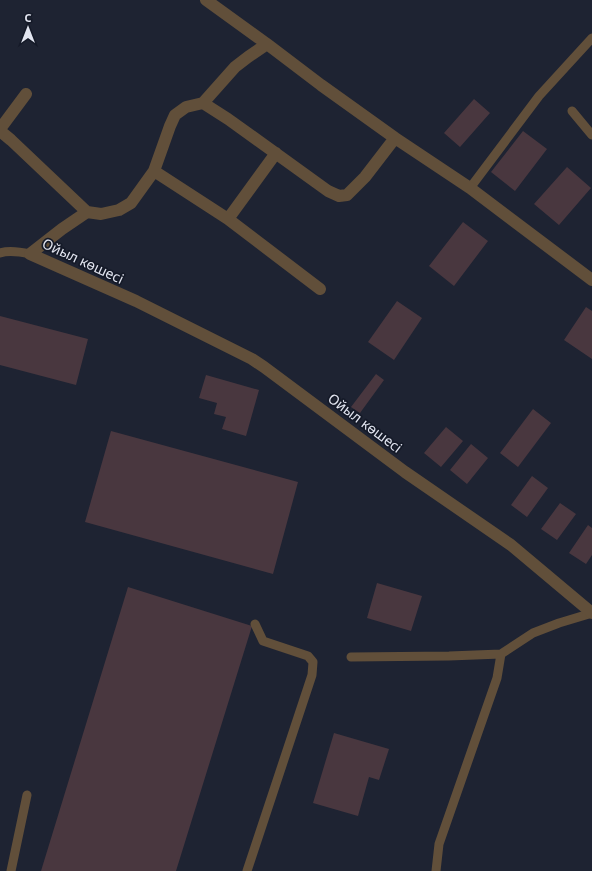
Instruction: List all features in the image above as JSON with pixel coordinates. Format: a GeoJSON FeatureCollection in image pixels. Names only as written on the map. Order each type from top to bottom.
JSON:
{"type":"FeatureCollection","features":[{"type":"Feature","properties":{"kind":"street"},"geometry":{"type":"LineString","coordinates":[[206,0],[395,138],[470,188],[592,280]]}},
{"type":"Feature","properties":{"kind":"street"},"geometry":{"type":"LineString","coordinates":[[26,94],[0,130],[87,212],[102,214],[119,210],[131,203],[154,171],[175,115],[186,107],[202,103],[235,67],[267,44]]}},
{"type":"Feature","properties":{"kind":"street"},"geometry":{"type":"LineString","coordinates":[[202,103],[228,119],[328,191],[339,196],[347,195],[365,177],[395,138]]}},
{"type":"Feature","properties":{"kind":"street"},"geometry":{"type":"LineString","coordinates":[[228,219],[276,153]]}},
{"type":"Feature","properties":{"kind":"street"},"geometry":{"type":"LineString","coordinates":[[154,171],[228,219],[320,289]]}},
{"type":"Feature","properties":{"kind":"street","name":"Ойыл көшесі"},"geometry":{"type":"LineString","coordinates":[[87,212],[30,254],[136,302],[252,359],[405,472],[511,545],[592,613]]}},
{"type":"Feature","properties":{"kind":"lane"},"geometry":{"type":"LineString","coordinates":[[470,188],[539,96],[592,38]]}},
{"type":"Feature","properties":{"kind":"lane"},"geometry":{"type":"LineString","coordinates":[[572,111],[592,135]]}},
{"type":"Feature","properties":{"kind":"lane"},"geometry":{"type":"LineString","coordinates":[[0,253],[20,252],[30,254]]}},
{"type":"Feature","properties":{"kind":"lane"},"geometry":{"type":"LineString","coordinates":[[351,657],[501,654],[533,633],[592,613]]}},
{"type":"Feature","properties":{"kind":"lane"},"geometry":{"type":"LineString","coordinates":[[247,871],[312,675],[313,662],[308,656],[263,641],[255,624]]}},
{"type":"Feature","properties":{"kind":"lane"},"geometry":{"type":"LineString","coordinates":[[436,871],[439,844],[497,678],[501,654]]}},
{"type":"Feature","properties":{"kind":"lane"},"geometry":{"type":"LineString","coordinates":[[11,871],[27,795]]}},
{"type":"Feature","properties":{"kind":"building"},"geometry":{"type":"Polygon","coordinates":[[[474,99],[490,113],[460,147],[444,133],[474,99]]]}},
{"type":"Feature","properties":{"kind":"building"},"geometry":{"type":"Polygon","coordinates":[[[523,131],[547,149],[515,191],[491,172],[523,131]]]}},
{"type":"Feature","properties":{"kind":"building"},"geometry":{"type":"Polygon","coordinates":[[[567,167],[591,188],[559,225],[534,204],[567,167]]]}},
{"type":"Feature","properties":{"kind":"building"},"geometry":{"type":"Polygon","coordinates":[[[463,222],[488,241],[454,286],[429,266],[463,222]]]}},
{"type":"Feature","properties":{"kind":"building"},"geometry":{"type":"Polygon","coordinates":[[[397,301],[422,318],[394,360],[368,342],[397,301]]]}},
{"type":"Feature","properties":{"kind":"building"},"geometry":{"type":"Polygon","coordinates":[[[586,307],[592,311],[592,359],[564,340],[586,307]]]}},
{"type":"Feature","properties":{"kind":"building"},"geometry":{"type":"Polygon","coordinates":[[[0,316],[88,339],[76,385],[0,365],[0,316]]]}},
{"type":"Feature","properties":{"kind":"building"},"geometry":{"type":"Polygon","coordinates":[[[376,374],[384,380],[360,413],[351,407],[376,374]]]}},
{"type":"Feature","properties":{"kind":"building"},"geometry":{"type":"Polygon","coordinates":[[[206,375],[259,390],[246,436],[222,429],[226,417],[214,414],[217,403],[199,398],[206,375]]]}},
{"type":"Feature","properties":{"kind":"building"},"geometry":{"type":"Polygon","coordinates":[[[533,409],[551,423],[518,467],[500,453],[533,409]]]}},
{"type":"Feature","properties":{"kind":"building"},"geometry":{"type":"Polygon","coordinates":[[[446,427],[463,441],[441,467],[424,453],[446,427]]]}},
{"type":"Feature","properties":{"kind":"building"},"geometry":{"type":"Polygon","coordinates":[[[111,431],[298,482],[273,574],[85,522],[111,431]]]}},
{"type":"Feature","properties":{"kind":"building"},"geometry":{"type":"Polygon","coordinates":[[[471,444],[488,458],[467,484],[450,470],[471,444]]]}},
{"type":"Feature","properties":{"kind":"building"},"geometry":{"type":"Polygon","coordinates":[[[532,476],[548,488],[527,517],[511,505],[532,476]]]}},
{"type":"Feature","properties":{"kind":"building"},"geometry":{"type":"Polygon","coordinates":[[[560,503],[576,514],[557,540],[541,529],[560,503]]]}},
{"type":"Feature","properties":{"kind":"building"},"geometry":{"type":"Polygon","coordinates":[[[588,525],[592,528],[592,555],[586,564],[569,553],[588,525]]]}},
{"type":"Feature","properties":{"kind":"building"},"geometry":{"type":"Polygon","coordinates":[[[377,583],[422,596],[411,631],[367,618],[377,583]]]}},
{"type":"Feature","properties":{"kind":"building"},"geometry":{"type":"Polygon","coordinates":[[[128,587],[252,626],[176,871],[41,871],[128,587]]]}},
{"type":"Feature","properties":{"kind":"building"},"geometry":{"type":"Polygon","coordinates":[[[334,733],[389,749],[379,780],[369,777],[358,816],[313,803],[334,733]]]}}]}
